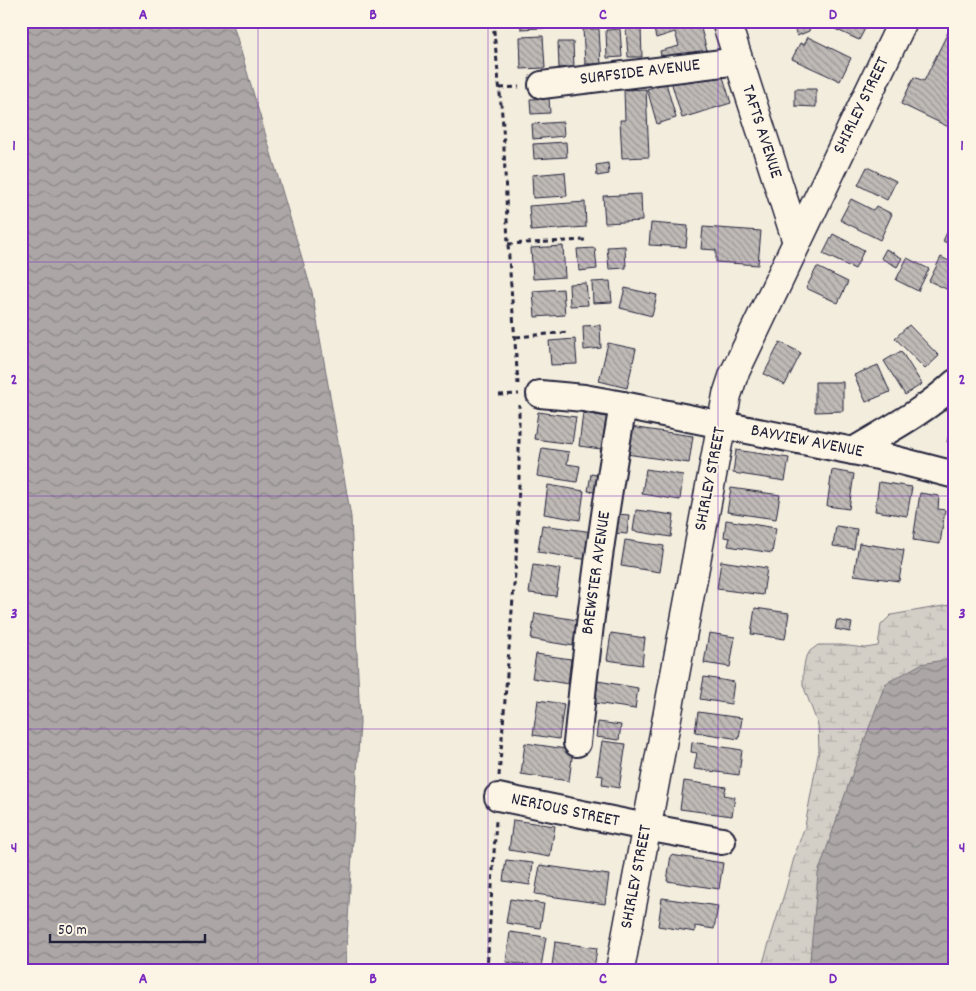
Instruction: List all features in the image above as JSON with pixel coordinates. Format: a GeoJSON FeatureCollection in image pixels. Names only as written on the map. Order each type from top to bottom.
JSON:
{"type":"FeatureCollection","features":[{"type":"Feature","properties":{"kind":"main road","name":"TAFTS AVENUE"},"geometry":{"type":"LineString","coordinates":[[726,21],[797,242]]}},
{"type":"Feature","properties":{"kind":"main road","name":"SHIRLEY STREET"},"geometry":{"type":"LineString","coordinates":[[620,970],[727,395],[734,374],[903,21]]}},
{"type":"Feature","properties":{"kind":"street","name":"SURFSIDE AVENUE"},"geometry":{"type":"LineString","coordinates":[[542,84],[738,61]]}},
{"type":"Feature","properties":{"kind":"street"},"geometry":{"type":"LineString","coordinates":[[853,451],[918,412],[955,383]]}},
{"type":"Feature","properties":{"kind":"street","name":"BAYVIEW AVENUE"},"geometry":{"type":"LineString","coordinates":[[526,397],[584,398],[623,405],[909,462],[955,475]]}},
{"type":"Feature","properties":{"kind":"street","name":"BREWSTER AVENUE"},"geometry":{"type":"LineString","coordinates":[[577,743],[592,603],[623,405]]}},
{"type":"Feature","properties":{"kind":"street","name":"NERIOUS STREET"},"geometry":{"type":"LineString","coordinates":[[498,788],[646,827],[722,841]]}},
{"type":"Feature","properties":{"kind":"path"},"geometry":{"type":"LineString","coordinates":[[487,970],[526,397],[516,337],[508,244],[503,125],[493,21]]}},
{"type":"Feature","properties":{"kind":"path"},"geometry":{"type":"LineString","coordinates":[[508,244],[587,240]]}},
{"type":"Feature","properties":{"kind":"path"},"geometry":{"type":"LineString","coordinates":[[516,337],[569,332]]}},
{"type":"Feature","properties":{"kind":"path"},"geometry":{"type":"LineString","coordinates":[[499,394],[526,397]]}},
{"type":"Feature","properties":{"kind":"green space"},"geometry":{"type":"Polygon","coordinates":[[[955,604],[955,818],[913,970],[761,969],[805,826],[819,750],[818,725],[803,685],[805,660],[810,651],[818,645],[865,648],[878,646],[881,625],[891,615],[955,604]]]}},
{"type":"Feature","properties":{"kind":"water"},"geometry":{"type":"Polygon","coordinates":[[[21,21],[232,21],[312,292],[351,517],[360,722],[345,970],[21,970],[21,21]]]}},
{"type":"Feature","properties":{"kind":"water"},"geometry":{"type":"Polygon","coordinates":[[[955,658],[955,970],[809,970],[818,874],[885,684],[921,664],[955,658]]]}},
{"type":"Feature","properties":{"kind":"building"},"geometry":{"type":"Polygon","coordinates":[[[520,21],[566,21],[566,27],[521,29],[520,21]]]}},
{"type":"Feature","properties":{"kind":"building"},"geometry":{"type":"Polygon","coordinates":[[[667,21],[699,21],[707,51],[663,64],[660,51],[679,46],[675,32],[656,38],[653,25],[667,21]]]}},
{"type":"Feature","properties":{"kind":"building"},"geometry":{"type":"Polygon","coordinates":[[[753,21],[777,21],[755,28],[753,21]]]}},
{"type":"Feature","properties":{"kind":"building"},"geometry":{"type":"Polygon","coordinates":[[[791,21],[811,21],[809,31],[797,36],[791,21]]]}},
{"type":"Feature","properties":{"kind":"building"},"geometry":{"type":"Polygon","coordinates":[[[839,21],[869,21],[859,40],[835,29],[839,21]]]}},
{"type":"Feature","properties":{"kind":"building"},"geometry":{"type":"Polygon","coordinates":[[[953,22],[955,22],[955,130],[901,104],[914,77],[924,81],[953,22]]]}},
{"type":"Feature","properties":{"kind":"building"},"geometry":{"type":"Polygon","coordinates":[[[641,28],[642,57],[628,57],[626,29],[641,28]]]}},
{"type":"Feature","properties":{"kind":"building"},"geometry":{"type":"Polygon","coordinates":[[[583,29],[599,29],[601,64],[585,64],[583,29]]]}},
{"type":"Feature","properties":{"kind":"building"},"geometry":{"type":"Polygon","coordinates":[[[620,29],[622,57],[607,58],[606,30],[620,29]]]}},
{"type":"Feature","properties":{"kind":"building"},"geometry":{"type":"Polygon","coordinates":[[[543,36],[545,68],[521,69],[520,37],[543,36]]]}},
{"type":"Feature","properties":{"kind":"building"},"geometry":{"type":"Polygon","coordinates":[[[808,37],[851,58],[840,81],[792,59],[800,43],[804,45],[808,37]]]}},
{"type":"Feature","properties":{"kind":"building"},"geometry":{"type":"Polygon","coordinates":[[[558,42],[573,42],[574,68],[559,68],[558,42]]]}},
{"type":"Feature","properties":{"kind":"building"},"geometry":{"type":"Polygon","coordinates":[[[720,67],[731,103],[682,118],[671,81],[720,67]]]}},
{"type":"Feature","properties":{"kind":"building"},"geometry":{"type":"Polygon","coordinates":[[[666,83],[676,118],[657,124],[647,89],[666,83]]]}},
{"type":"Feature","properties":{"kind":"building"},"geometry":{"type":"Polygon","coordinates":[[[646,89],[649,157],[622,158],[620,120],[625,120],[624,90],[646,89]]]}},
{"type":"Feature","properties":{"kind":"building"},"geometry":{"type":"Polygon","coordinates":[[[795,89],[816,89],[816,107],[795,106],[795,89]]]}},
{"type":"Feature","properties":{"kind":"building"},"geometry":{"type":"Polygon","coordinates":[[[549,98],[550,113],[531,114],[530,99],[549,98]]]}},
{"type":"Feature","properties":{"kind":"building"},"geometry":{"type":"Polygon","coordinates":[[[563,122],[564,136],[533,139],[532,124],[563,122]]]}},
{"type":"Feature","properties":{"kind":"building"},"geometry":{"type":"Polygon","coordinates":[[[566,142],[567,157],[534,159],[533,144],[566,142]]]}},
{"type":"Feature","properties":{"kind":"building"},"geometry":{"type":"Polygon","coordinates":[[[608,163],[609,174],[597,176],[596,165],[608,163]]]}},
{"type":"Feature","properties":{"kind":"building"},"geometry":{"type":"Polygon","coordinates":[[[867,167],[896,181],[887,200],[858,185],[867,167]]]}},
{"type":"Feature","properties":{"kind":"building"},"geometry":{"type":"Polygon","coordinates":[[[565,172],[567,196],[533,198],[532,175],[565,172]]]}},
{"type":"Feature","properties":{"kind":"building"},"geometry":{"type":"Polygon","coordinates":[[[641,194],[642,221],[605,223],[603,196],[641,194]]]}},
{"type":"Feature","properties":{"kind":"building"},"geometry":{"type":"Polygon","coordinates":[[[851,199],[873,210],[876,206],[892,214],[880,240],[840,220],[851,199]]]}},
{"type":"Feature","properties":{"kind":"building"},"geometry":{"type":"Polygon","coordinates":[[[585,202],[586,227],[531,231],[529,206],[585,202]]]}},
{"type":"Feature","properties":{"kind":"building"},"geometry":{"type":"Polygon","coordinates":[[[952,222],[955,223],[955,247],[943,241],[952,222]]]}},
{"type":"Feature","properties":{"kind":"building"},"geometry":{"type":"Polygon","coordinates":[[[651,223],[688,226],[686,247],[649,245],[651,223]]]}},
{"type":"Feature","properties":{"kind":"building"},"geometry":{"type":"Polygon","coordinates":[[[703,227],[761,231],[758,265],[716,262],[716,250],[701,249],[703,227]]]}},
{"type":"Feature","properties":{"kind":"building"},"geometry":{"type":"Polygon","coordinates":[[[833,234],[864,250],[855,269],[823,254],[833,234]]]}},
{"type":"Feature","properties":{"kind":"building"},"geometry":{"type":"Polygon","coordinates":[[[563,246],[565,277],[533,279],[531,248],[563,246]]]}},
{"type":"Feature","properties":{"kind":"building"},"geometry":{"type":"Polygon","coordinates":[[[625,246],[626,268],[609,269],[607,247],[625,246]]]}},
{"type":"Feature","properties":{"kind":"building"},"geometry":{"type":"Polygon","coordinates":[[[595,248],[597,269],[579,271],[577,249],[595,248]]]}},
{"type":"Feature","properties":{"kind":"building"},"geometry":{"type":"Polygon","coordinates":[[[886,249],[902,258],[897,267],[881,258],[886,249]]]}},
{"type":"Feature","properties":{"kind":"building"},"geometry":{"type":"Polygon","coordinates":[[[941,257],[955,264],[955,293],[929,281],[941,257]]]}},
{"type":"Feature","properties":{"kind":"building"},"geometry":{"type":"Polygon","coordinates":[[[907,258],[929,269],[918,291],[896,280],[907,258]]]}},
{"type":"Feature","properties":{"kind":"building"},"geometry":{"type":"Polygon","coordinates":[[[817,267],[848,282],[838,303],[806,288],[817,267]]]}},
{"type":"Feature","properties":{"kind":"building"},"geometry":{"type":"Polygon","coordinates":[[[610,281],[612,302],[593,303],[592,282],[610,281]]]}},
{"type":"Feature","properties":{"kind":"building"},"geometry":{"type":"Polygon","coordinates":[[[586,283],[588,305],[570,306],[569,284],[586,283]]]}},
{"type":"Feature","properties":{"kind":"building"},"geometry":{"type":"Polygon","coordinates":[[[625,288],[657,295],[652,316],[620,308],[625,288]]]}},
{"type":"Feature","properties":{"kind":"building"},"geometry":{"type":"Polygon","coordinates":[[[563,289],[565,315],[535,317],[533,291],[563,289]]]}},
{"type":"Feature","properties":{"kind":"building"},"geometry":{"type":"Polygon","coordinates":[[[600,325],[601,348],[584,350],[583,326],[600,325]]]}},
{"type":"Feature","properties":{"kind":"building"},"geometry":{"type":"Polygon","coordinates":[[[909,325],[939,356],[925,369],[895,338],[909,325]]]}},
{"type":"Feature","properties":{"kind":"building"},"geometry":{"type":"Polygon","coordinates":[[[575,339],[577,364],[551,365],[549,341],[575,339]]]}},
{"type":"Feature","properties":{"kind":"building"},"geometry":{"type":"Polygon","coordinates":[[[780,342],[801,353],[785,385],[764,374],[780,342]]]}},
{"type":"Feature","properties":{"kind":"building"},"geometry":{"type":"Polygon","coordinates":[[[608,343],[636,349],[627,388],[599,381],[608,343]]]}},
{"type":"Feature","properties":{"kind":"building"},"geometry":{"type":"Polygon","coordinates":[[[901,351],[922,384],[905,395],[884,361],[901,351]]]}},
{"type":"Feature","properties":{"kind":"building"},"geometry":{"type":"Polygon","coordinates":[[[878,365],[890,392],[866,402],[854,375],[878,365]]]}},
{"type":"Feature","properties":{"kind":"building"},"geometry":{"type":"Polygon","coordinates":[[[815,382],[843,382],[843,411],[815,412],[815,382]]]}},
{"type":"Feature","properties":{"kind":"building"},"geometry":{"type":"Polygon","coordinates":[[[538,412],[576,417],[572,444],[534,439],[538,412]]]}},
{"type":"Feature","properties":{"kind":"building"},"geometry":{"type":"Polygon","coordinates":[[[583,413],[613,418],[608,450],[579,446],[583,413]]]}},
{"type":"Feature","properties":{"kind":"building"},"geometry":{"type":"Polygon","coordinates":[[[953,419],[955,420],[955,444],[947,442],[953,419]]]}},
{"type":"Feature","properties":{"kind":"building"},"geometry":{"type":"Polygon","coordinates":[[[630,427],[693,436],[689,463],[626,454],[630,427]]]}},
{"type":"Feature","properties":{"kind":"building"},"geometry":{"type":"Polygon","coordinates":[[[542,448],[569,452],[567,464],[580,466],[577,482],[537,476],[542,448]]]}},
{"type":"Feature","properties":{"kind":"building"},"geometry":{"type":"Polygon","coordinates":[[[736,450],[789,458],[785,481],[733,473],[736,450]]]}},
{"type":"Feature","properties":{"kind":"building"},"geometry":{"type":"Polygon","coordinates":[[[646,469],[683,475],[680,500],[642,494],[646,469]]]}},
{"type":"Feature","properties":{"kind":"building"},"geometry":{"type":"Polygon","coordinates":[[[832,470],[854,474],[849,509],[827,506],[832,470]]]}},
{"type":"Feature","properties":{"kind":"building"},"geometry":{"type":"Polygon","coordinates":[[[591,474],[603,476],[601,493],[588,491],[591,474]]]}},
{"type":"Feature","properties":{"kind":"building"},"geometry":{"type":"Polygon","coordinates":[[[879,482],[912,487],[907,516],[875,511],[879,482]]]}},
{"type":"Feature","properties":{"kind":"building"},"geometry":{"type":"Polygon","coordinates":[[[548,485],[584,491],[580,520],[544,514],[548,485]]]}},
{"type":"Feature","properties":{"kind":"building"},"geometry":{"type":"Polygon","coordinates":[[[731,488],[780,495],[776,519],[727,512],[731,488]]]}},
{"type":"Feature","properties":{"kind":"building"},"geometry":{"type":"Polygon","coordinates":[[[920,493],[939,496],[938,509],[945,510],[940,544],[913,540],[920,493]]]}},
{"type":"Feature","properties":{"kind":"building"},"geometry":{"type":"Polygon","coordinates":[[[636,510],[674,515],[671,537],[633,531],[636,510]]]}},
{"type":"Feature","properties":{"kind":"building"},"geometry":{"type":"Polygon","coordinates":[[[617,514],[629,515],[627,534],[615,533],[617,514]]]}},
{"type":"Feature","properties":{"kind":"building"},"geometry":{"type":"Polygon","coordinates":[[[726,520],[776,528],[772,553],[728,546],[730,538],[724,537],[726,520]]]}},
{"type":"Feature","properties":{"kind":"building"},"geometry":{"type":"Polygon","coordinates":[[[542,525],[593,532],[589,560],[538,552],[542,525]]]}},
{"type":"Feature","properties":{"kind":"building"},"geometry":{"type":"Polygon","coordinates":[[[836,526],[857,529],[854,549],[833,546],[836,526]]]}},
{"type":"Feature","properties":{"kind":"building"},"geometry":{"type":"Polygon","coordinates":[[[625,540],[664,546],[660,572],[621,566],[625,540]]]}},
{"type":"Feature","properties":{"kind":"building"},"geometry":{"type":"Polygon","coordinates":[[[859,543],[904,550],[899,581],[854,575],[859,543]]]}},
{"type":"Feature","properties":{"kind":"building"},"geometry":{"type":"Polygon","coordinates":[[[721,561],[767,568],[763,595],[717,589],[721,561]]]}},
{"type":"Feature","properties":{"kind":"building"},"geometry":{"type":"Polygon","coordinates":[[[533,565],[560,569],[556,596],[529,593],[533,565]]]}},
{"type":"Feature","properties":{"kind":"building"},"geometry":{"type":"Polygon","coordinates":[[[755,608],[789,613],[785,639],[751,634],[755,608]]]}},
{"type":"Feature","properties":{"kind":"building"},"geometry":{"type":"Polygon","coordinates":[[[535,613],[577,620],[573,646],[531,639],[535,613]]]}},
{"type":"Feature","properties":{"kind":"building"},"geometry":{"type":"Polygon","coordinates":[[[837,620],[852,623],[850,632],[835,629],[837,620]]]}},
{"type":"Feature","properties":{"kind":"building"},"geometry":{"type":"Polygon","coordinates":[[[611,633],[645,638],[642,665],[607,660],[611,633]]]}},
{"type":"Feature","properties":{"kind":"building"},"geometry":{"type":"Polygon","coordinates":[[[709,633],[735,637],[730,667],[704,663],[709,633]]]}},
{"type":"Feature","properties":{"kind":"building"},"geometry":{"type":"Polygon","coordinates":[[[536,654],[571,659],[568,684],[532,678],[536,654]]]}},
{"type":"Feature","properties":{"kind":"building"},"geometry":{"type":"Polygon","coordinates":[[[704,677],[734,682],[731,704],[700,699],[704,677]]]}},
{"type":"Feature","properties":{"kind":"building"},"geometry":{"type":"Polygon","coordinates":[[[598,681],[638,688],[635,709],[595,703],[598,681]]]}},
{"type":"Feature","properties":{"kind":"building"},"geometry":{"type":"Polygon","coordinates":[[[538,700],[564,704],[559,739],[533,735],[538,700]]]}},
{"type":"Feature","properties":{"kind":"building"},"geometry":{"type":"Polygon","coordinates":[[[698,712],[742,718],[739,739],[695,732],[698,712]]]}},
{"type":"Feature","properties":{"kind":"building"},"geometry":{"type":"Polygon","coordinates":[[[598,722],[621,725],[619,740],[596,737],[598,722]]]}},
{"type":"Feature","properties":{"kind":"building"},"geometry":{"type":"Polygon","coordinates":[[[602,741],[626,744],[619,788],[602,785],[603,776],[597,775],[602,741]]]}},
{"type":"Feature","properties":{"kind":"building"},"geometry":{"type":"Polygon","coordinates":[[[692,742],[742,750],[739,775],[694,769],[697,753],[691,752],[692,742]]]}},
{"type":"Feature","properties":{"kind":"building"},"geometry":{"type":"Polygon","coordinates":[[[525,743],[573,750],[569,781],[521,774],[525,743]]]}},
{"type":"Feature","properties":{"kind":"building"},"geometry":{"type":"Polygon","coordinates":[[[684,781],[726,787],[724,795],[735,797],[732,816],[680,809],[684,781]]]}},
{"type":"Feature","properties":{"kind":"building"},"geometry":{"type":"Polygon","coordinates":[[[513,820],[555,826],[550,857],[509,850],[513,820]]]}},
{"type":"Feature","properties":{"kind":"building"},"geometry":{"type":"Polygon","coordinates":[[[671,855],[723,863],[719,889],[667,881],[671,855]]]}},
{"type":"Feature","properties":{"kind":"building"},"geometry":{"type":"Polygon","coordinates":[[[506,860],[533,863],[530,885],[503,881],[506,860]]]}},
{"type":"Feature","properties":{"kind":"building"},"geometry":{"type":"Polygon","coordinates":[[[540,865],[609,875],[605,904],[535,894],[540,865]]]}},
{"type":"Feature","properties":{"kind":"building"},"geometry":{"type":"Polygon","coordinates":[[[662,898],[718,906],[714,929],[695,926],[695,932],[658,926],[662,898]]]}},
{"type":"Feature","properties":{"kind":"building"},"geometry":{"type":"Polygon","coordinates":[[[510,899],[544,904],[540,928],[506,923],[510,899]]]}},
{"type":"Feature","properties":{"kind":"building"},"geometry":{"type":"Polygon","coordinates":[[[510,932],[546,937],[541,967],[506,962],[510,932]]]}},
{"type":"Feature","properties":{"kind":"building"},"geometry":{"type":"Polygon","coordinates":[[[555,942],[597,948],[594,970],[552,966],[555,942]]]}},
{"type":"Feature","properties":{"kind":"building"},"geometry":{"type":"Polygon","coordinates":[[[707,965],[731,970],[706,970],[707,965]]]}}]}
